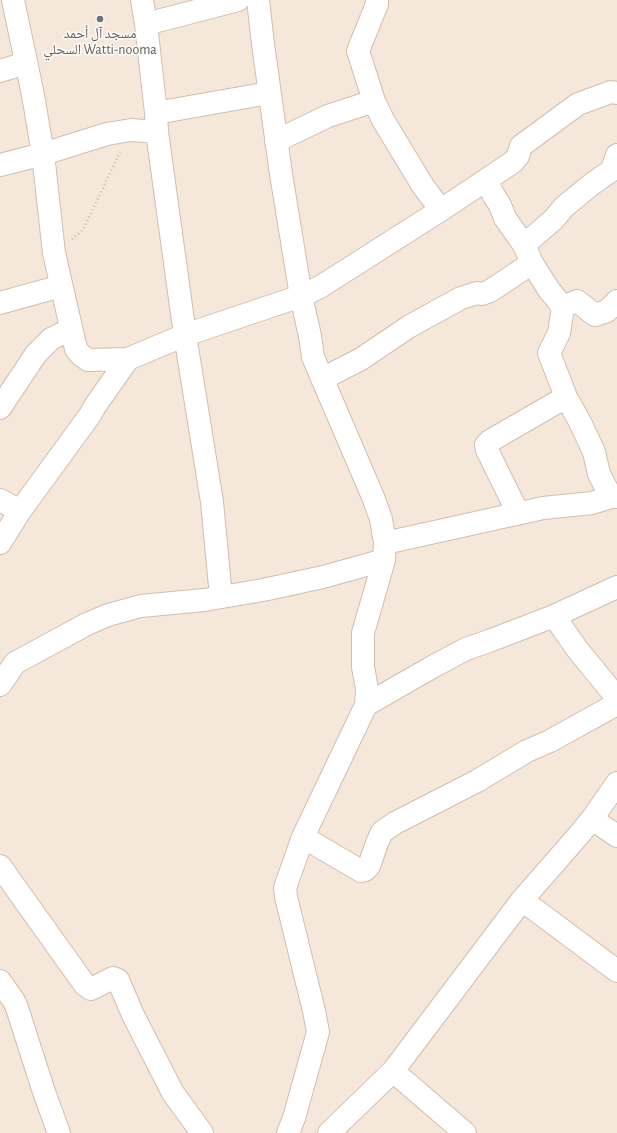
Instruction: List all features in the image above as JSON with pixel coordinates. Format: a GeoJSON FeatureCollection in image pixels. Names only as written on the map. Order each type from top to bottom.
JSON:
{"type":"FeatureCollection","features":[{"type":"Feature","properties":{"kind":"street"},"geometry":{"type":"LineString","coordinates":[[13,0],[33,95],[43,154],[54,253],[76,349],[88,360],[128,359],[185,335],[300,296],[320,287],[513,162],[518,156],[521,146],[578,104],[611,92],[617,93]]}},
{"type":"Feature","properties":{"kind":"street"},"geometry":{"type":"LineString","coordinates":[[142,0],[146,24],[156,123],[185,335],[212,502],[221,597]]}},
{"type":"Feature","properties":{"kind":"street"},"geometry":{"type":"LineString","coordinates":[[146,24],[238,0]]}},
{"type":"Feature","properties":{"kind":"street"},"geometry":{"type":"LineString","coordinates":[[258,0],[276,141],[300,296],[310,336],[313,358],[373,497],[381,519],[384,552],[363,633],[364,667],[367,688],[366,705],[303,837],[285,888],[318,1032],[294,1118],[288,1133]]}},
{"type":"Feature","properties":{"kind":"street"},"geometry":{"type":"LineString","coordinates":[[377,0],[377,4],[358,50],[374,101],[382,120],[423,186],[441,210]]}},
{"type":"Feature","properties":{"kind":"street"},"geometry":{"type":"LineString","coordinates":[[0,71],[26,63]]}},
{"type":"Feature","properties":{"kind":"street"},"geometry":{"type":"LineString","coordinates":[[0,165],[43,154],[107,134],[131,130],[269,93]]}},
{"type":"Feature","properties":{"kind":"street"},"geometry":{"type":"LineString","coordinates":[[276,141],[328,116],[374,101]]}},
{"type":"Feature","properties":{"kind":"street"},"geometry":{"type":"LineString","coordinates":[[322,379],[361,359],[410,326],[461,298],[490,291],[528,254],[564,207],[615,166]]}},
{"type":"Feature","properties":{"kind":"street"},"geometry":{"type":"LineString","coordinates":[[0,685],[15,663],[87,624],[108,615],[140,606],[204,600],[263,590],[322,577],[384,552],[518,513],[543,508],[592,502],[614,497],[600,474],[594,452],[566,397],[549,353],[559,333],[563,307],[549,290],[505,218],[500,205],[486,180]]}},
{"type":"Feature","properties":{"kind":"street"},"geometry":{"type":"LineString","coordinates":[[0,303],[62,286]]}},
{"type":"Feature","properties":{"kind":"street"},"geometry":{"type":"LineString","coordinates":[[563,307],[577,301],[595,315],[607,311],[617,301]]}},
{"type":"Feature","properties":{"kind":"street"},"geometry":{"type":"LineString","coordinates":[[0,408],[36,354],[51,339],[71,329]]}},
{"type":"Feature","properties":{"kind":"street"},"geometry":{"type":"LineString","coordinates":[[0,543],[20,511],[90,415],[128,359]]}},
{"type":"Feature","properties":{"kind":"street"},"geometry":{"type":"LineString","coordinates":[[518,513],[487,450],[486,445],[490,441],[566,397]]}},
{"type":"Feature","properties":{"kind":"street"},"geometry":{"type":"LineString","coordinates":[[0,500],[20,511]]}},
{"type":"Feature","properties":{"kind":"street"},"geometry":{"type":"LineString","coordinates":[[366,705],[466,649],[554,616],[617,588]]}},
{"type":"Feature","properties":{"kind":"street"},"geometry":{"type":"LineString","coordinates":[[554,616],[577,649],[617,698]]}},
{"type":"Feature","properties":{"kind":"street"},"geometry":{"type":"LineString","coordinates":[[303,837],[361,871],[365,870],[369,866],[376,843],[382,832],[395,823],[477,781],[527,751],[550,741],[617,704]]}},
{"type":"Feature","properties":{"kind":"street"},"geometry":{"type":"LineString","coordinates":[[336,1130],[393,1071],[522,900],[592,819],[617,783]]}},
{"type":"Feature","properties":{"kind":"street"},"geometry":{"type":"LineString","coordinates":[[592,819],[617,836]]}},
{"type":"Feature","properties":{"kind":"street"},"geometry":{"type":"LineString","coordinates":[[0,866],[85,985],[91,989],[113,978],[118,980],[133,1015],[173,1093],[202,1133]]}},
{"type":"Feature","properties":{"kind":"street"},"geometry":{"type":"LineString","coordinates":[[522,900],[617,971]]}},
{"type":"Feature","properties":{"kind":"street"},"geometry":{"type":"LineString","coordinates":[[0,981],[17,1008],[59,1133]]}},
{"type":"Feature","properties":{"kind":"street"},"geometry":{"type":"LineString","coordinates":[[393,1071],[466,1133]]}},
{"type":"Feature","properties":{"kind":"path"},"geometry":{"type":"LineString","coordinates":[[54,253],[83,230],[131,130]]}},
{"type":"Feature","properties":{"kind":"shaded area"},"geometry":{"type":"Polygon","coordinates":[[[0,0],[617,0],[617,1133],[0,1133],[0,0]]]}},
{"type":"Feature","properties":{"kind":"place","name":"مسجد آل أحمد السحلي Watti-nooma"},"geometry":{"type":"Point","coordinates":[100,19]}}]}
